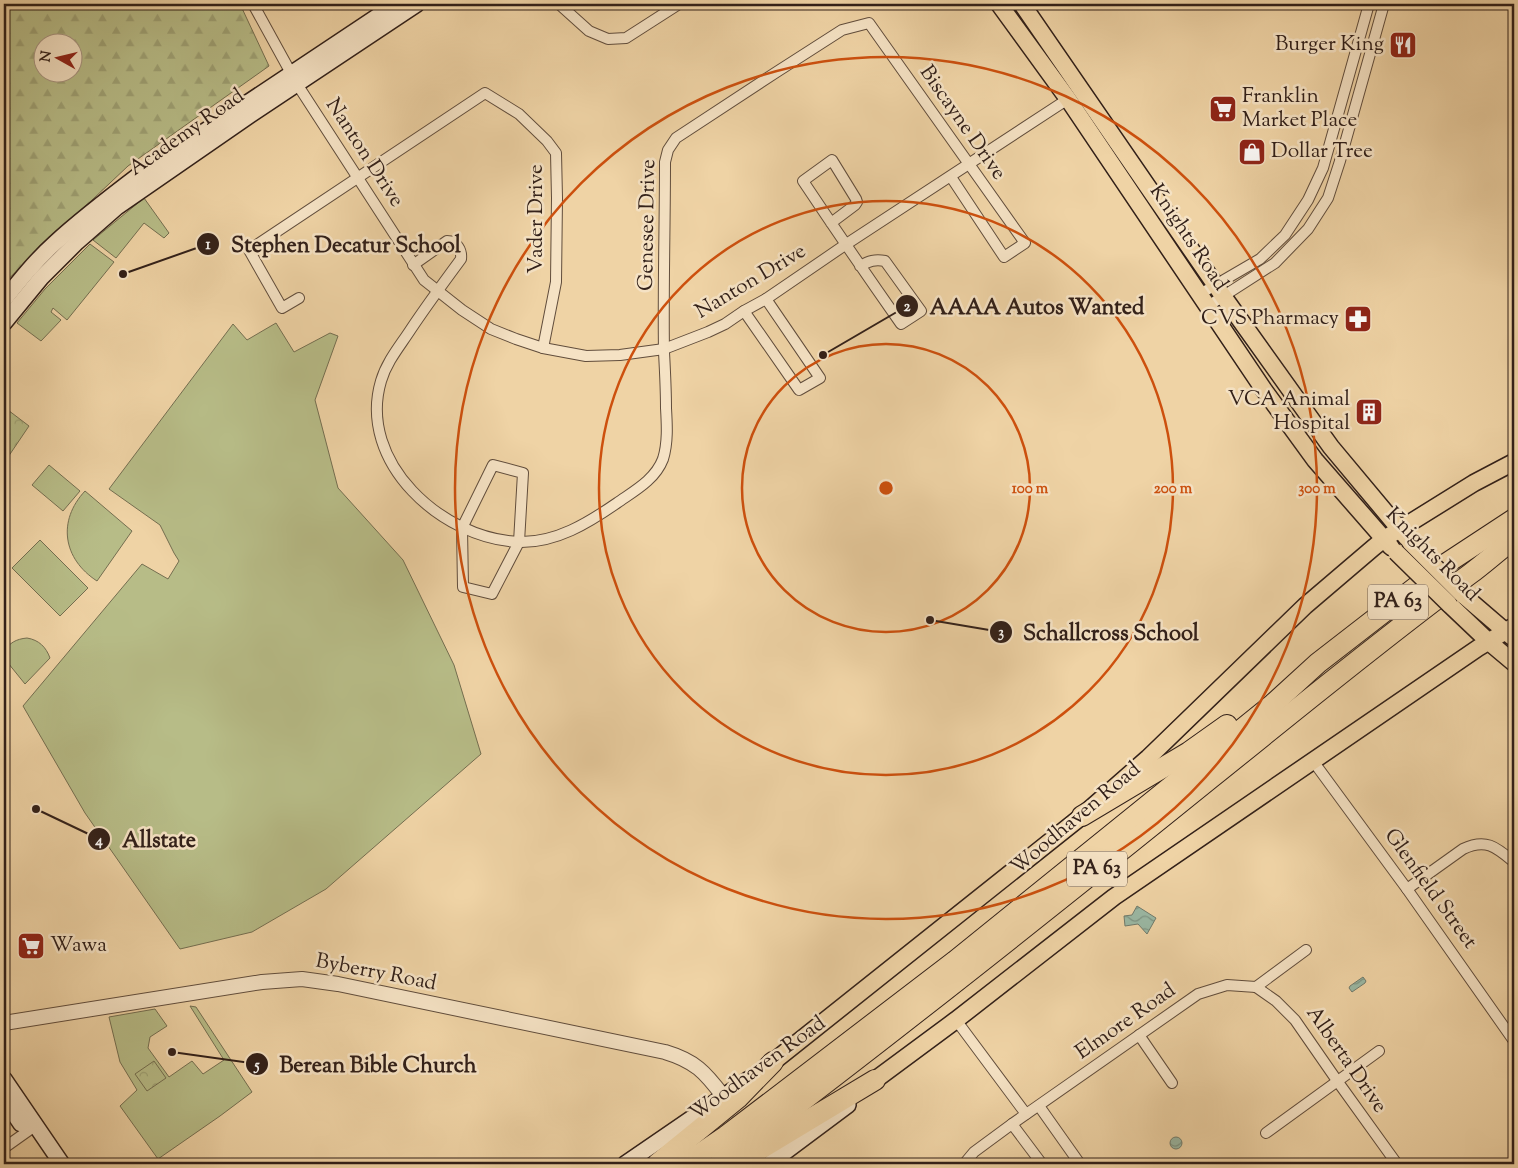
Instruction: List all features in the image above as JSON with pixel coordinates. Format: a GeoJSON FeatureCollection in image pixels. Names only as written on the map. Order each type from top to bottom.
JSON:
{"type":"FeatureCollection","features":[{"type":"Feature","properties":{"kind":"highway","name":"Woodhaven Road"},"geometry":{"type":"LineString","coordinates":[[685,1164],[726,1136],[955,961],[1273,704],[1318,663],[1447,563],[1514,519]]}},
{"type":"Feature","properties":{"kind":"highway","name":"PA 63"},"geometry":{"type":"LineString","coordinates":[[720,1164],[966,974],[1353,663],[1514,539]]}},
{"type":"Feature","properties":{"kind":"highway"},"geometry":{"type":"LineString","coordinates":[[1473,572],[1514,550]]}},
{"type":"Feature","properties":{"kind":"highway"},"geometry":{"type":"LineString","coordinates":[[1082,816],[1189,752],[1318,663]]}},
{"type":"Feature","properties":{"kind":"highway"},"geometry":{"type":"LineString","coordinates":[[657,1164],[738,1098],[773,1062]]}},
{"type":"Feature","properties":{"kind":"highway"},"geometry":{"type":"LineString","coordinates":[[735,1164],[875,1080]]}},
{"type":"Feature","properties":{"kind":"main road","name":"Academy Road"},"geometry":{"type":"LineString","coordinates":[[5,320],[40,278],[77,242],[118,207],[396,4]]}},
{"type":"Feature","properties":{"kind":"main road","name":"Academy Road"},"geometry":{"type":"LineString","coordinates":[[4,300],[54,244],[138,175],[417,4]]}},
{"type":"Feature","properties":{"kind":"main road","name":"Knights Road"},"geometry":{"type":"LineString","coordinates":[[999,4],[1068,99],[1264,390],[1315,460],[1396,552],[1488,642],[1514,663]]}},
{"type":"Feature","properties":{"kind":"main road","name":"Knights Road"},"geometry":{"type":"LineString","coordinates":[[1022,4],[1219,291],[1331,447],[1405,536],[1463,595],[1511,632]]}},
{"type":"Feature","properties":{"kind":"main road","name":"Woodhaven Road"},"geometry":{"type":"LineString","coordinates":[[625,1164],[773,1062],[1082,816],[1148,758],[1305,606],[1384,539],[1405,536],[1474,483],[1514,462]]}},
{"type":"Feature","properties":{"kind":"main road"},"geometry":{"type":"LineString","coordinates":[[769,1164],[845,1108],[875,1080],[956,1020],[1100,906],[1488,642],[1511,632]]}},
{"type":"Feature","properties":{"kind":"main road"},"geometry":{"type":"LineString","coordinates":[[4,1079],[49,1164]]}},
{"type":"Feature","properties":{"kind":"main road"},"geometry":{"type":"LineString","coordinates":[[4,1099],[62,1164]]}},
{"type":"Feature","properties":{"kind":"street","name":"Nanton Drive"},"geometry":{"type":"LineString","coordinates":[[253,4],[294,79],[424,280],[462,310],[491,329],[516,340],[543,348],[586,356],[620,356],[664,349],[726,324],[1068,99]]}},
{"type":"Feature","properties":{"kind":"street"},"geometry":{"type":"LineString","coordinates":[[559,4],[589,31],[608,39],[626,38],[679,4]]}},
{"type":"Feature","properties":{"kind":"street"},"geometry":{"type":"LineString","coordinates":[[1219,291],[1260,259],[1284,235],[1308,200],[1324,168],[1369,4]]}},
{"type":"Feature","properties":{"kind":"street"},"geometry":{"type":"LineString","coordinates":[[1204,300],[1275,263],[1308,230],[1328,198],[1384,4]]}},
{"type":"Feature","properties":{"kind":"street","name":"Genesee Drive"},"geometry":{"type":"LineString","coordinates":[[414,265],[447,241],[456,244],[462,254],[462,259],[437,291],[386,366],[380,384],[378,425],[383,445],[397,472],[415,494],[434,511],[462,528],[497,539],[519,542],[541,540],[568,533],[605,511],[651,478],[663,456],[667,437],[664,349],[665,162],[668,150],[676,138],[842,30],[870,22],[872,26]]}},
{"type":"Feature","properties":{"kind":"street","name":"Biscayne Drive"},"geometry":{"type":"LineString","coordinates":[[872,26],[1025,243],[1004,257],[951,177]]}},
{"type":"Feature","properties":{"kind":"street","name":"Vader Drive"},"geometry":{"type":"LineString","coordinates":[[358,178],[485,93],[519,114],[547,141],[556,153],[556,282],[543,348]]}},
{"type":"Feature","properties":{"kind":"street"},"geometry":{"type":"LineString","coordinates":[[831,223],[857,202],[832,160],[803,180],[845,245],[901,324],[922,311],[885,261],[876,259],[860,266]]}},
{"type":"Feature","properties":{"kind":"street"},"geometry":{"type":"LineString","coordinates":[[299,298],[282,308],[249,250],[358,178]]}},
{"type":"Feature","properties":{"kind":"street"},"geometry":{"type":"LineString","coordinates":[[744,311],[799,390],[820,378],[766,299]]}},
{"type":"Feature","properties":{"kind":"street"},"geometry":{"type":"LineString","coordinates":[[493,465],[523,473],[519,542],[492,594],[463,587],[462,528],[493,465]]}},
{"type":"Feature","properties":{"kind":"street","name":"Glenfield Street"},"geometry":{"type":"LineString","coordinates":[[1313,761],[1407,889],[1514,1041]]}},
{"type":"Feature","properties":{"kind":"street"},"geometry":{"type":"LineString","coordinates":[[1407,889],[1463,849],[1472,845],[1488,844],[1497,848],[1514,862]]}},
{"type":"Feature","properties":{"kind":"street"},"geometry":{"type":"LineString","coordinates":[[1256,987],[1306,950]]}},
{"type":"Feature","properties":{"kind":"street","name":"Byberry Road"},"geometry":{"type":"LineString","coordinates":[[4,1023],[262,982],[302,979],[338,984],[665,1052],[682,1057],[699,1067],[723,1096]]}},
{"type":"Feature","properties":{"kind":"street","name":"Elmore Road"},"geometry":{"type":"LineString","coordinates":[[964,1164],[974,1152],[1012,1124],[1198,994],[1227,985],[1256,987]]}},
{"type":"Feature","properties":{"kind":"street","name":"Alberta Drive"},"geometry":{"type":"LineString","coordinates":[[1256,987],[1276,1001],[1296,1020],[1338,1082],[1398,1164]]}},
{"type":"Feature","properties":{"kind":"street"},"geometry":{"type":"LineString","coordinates":[[956,1020],[1026,1114]]}},
{"type":"Feature","properties":{"kind":"street"},"geometry":{"type":"LineString","coordinates":[[1139,1035],[1172,1083]]}},
{"type":"Feature","properties":{"kind":"street"},"geometry":{"type":"LineString","coordinates":[[1266,1133],[1379,1051]]}},
{"type":"Feature","properties":{"kind":"street"},"geometry":{"type":"LineString","coordinates":[[1040,1106],[1080,1164]]}},
{"type":"Feature","properties":{"kind":"street"},"geometry":{"type":"LineString","coordinates":[[1012,1124],[1042,1164]]}},
{"type":"Feature","properties":{"kind":"street"},"geometry":{"type":"LineString","coordinates":[[4,1148],[31,1129]]}},
{"type":"Feature","properties":{"kind":"green space"},"geometry":{"type":"Polygon","coordinates":[[[4,4],[240,4],[269,66],[128,166],[4,283],[4,4]]]}},
{"type":"Feature","properties":{"kind":"green space"},"geometry":{"type":"Polygon","coordinates":[[[144,198],[169,233],[164,238],[144,223],[116,258],[93,240],[144,198]]]}},
{"type":"Feature","properties":{"kind":"green space"},"geometry":{"type":"Polygon","coordinates":[[[90,244],[114,262],[67,320],[53,308],[51,312],[61,320],[41,341],[17,323],[45,289],[90,244]]]}},
{"type":"Feature","properties":{"kind":"green space"},"geometry":{"type":"Polygon","coordinates":[[[276,323],[294,352],[330,333],[338,336],[315,400],[338,488],[403,560],[454,665],[481,754],[326,889],[252,932],[180,949],[85,813],[23,706],[142,564],[168,579],[179,561],[160,525],[109,489],[233,324],[247,340],[276,323]]]}},
{"type":"Feature","properties":{"kind":"green space"},"geometry":{"type":"Polygon","coordinates":[[[4,407],[29,426],[4,463],[4,407]]]}},
{"type":"Feature","properties":{"kind":"green space"},"geometry":{"type":"Polygon","coordinates":[[[49,465],[80,491],[63,511],[32,485],[49,465]]]}},
{"type":"Feature","properties":{"kind":"green space"},"geometry":{"type":"Polygon","coordinates":[[[85,491],[132,531],[97,581],[77,562],[71,551],[68,539],[70,515],[85,491]]]}},
{"type":"Feature","properties":{"kind":"green space"},"geometry":{"type":"Polygon","coordinates":[[[40,540],[88,588],[60,616],[12,568],[40,540]]]}},
{"type":"Feature","properties":{"kind":"green space"},"geometry":{"type":"Polygon","coordinates":[[[27,638],[35,640],[41,645],[50,658],[25,684],[4,658],[4,652],[13,642],[27,638]]]}},
{"type":"Feature","properties":{"kind":"green space"},"geometry":{"type":"Polygon","coordinates":[[[190,1006],[196,1007],[252,1092],[158,1159],[120,1106],[137,1090],[120,1062],[109,1017],[155,1009],[167,1026],[150,1037],[148,1048],[169,1077],[192,1061],[203,1074],[224,1060],[190,1006]]]}},
{"type":"Feature","properties":{"kind":"green space"},"geometry":{"type":"Polygon","coordinates":[[[154,1061],[166,1078],[147,1091],[135,1074],[154,1061]]]}},
{"type":"Feature","properties":{"kind":"water"},"geometry":{"type":"Polygon","coordinates":[[[1137,906],[1156,918],[1147,934],[1138,924],[1125,926],[1124,916],[1132,915],[1137,906]]]}},
{"type":"Feature","properties":{"kind":"water"},"geometry":{"type":"Polygon","coordinates":[[[1363,977],[1366,981],[1365,983],[1352,992],[1349,988],[1350,986],[1363,977]]]}},
{"type":"Feature","properties":{"kind":"water"},"geometry":{"type":"Polygon","coordinates":[[[1176,1137],[1182,1143],[1176,1149],[1170,1143],[1176,1137]]]}},
{"type":"Feature","properties":{"kind":"place","name":"Burger King"},"geometry":{"type":"Point","coordinates":[1403,45]}},
{"type":"Feature","properties":{"kind":"place","name":"Franklin Market Place"},"geometry":{"type":"Point","coordinates":[1223,109]}},
{"type":"Feature","properties":{"kind":"place","name":"Dollar Tree"},"geometry":{"type":"Point","coordinates":[1252,152]}},
{"type":"Feature","properties":{"kind":"place","name":"Stephen Decatur School"},"geometry":{"type":"Point","coordinates":[123,274]}},
{"type":"Feature","properties":{"kind":"place","name":"CVS Pharmacy"},"geometry":{"type":"Point","coordinates":[1358,319]}},
{"type":"Feature","properties":{"kind":"place","name":"AAAA Autos Wanted"},"geometry":{"type":"Point","coordinates":[823,355]}},
{"type":"Feature","properties":{"kind":"place","name":"VCA Animal Hospital"},"geometry":{"type":"Point","coordinates":[1369,412]}},
{"type":"Feature","properties":{"kind":"place","name":"Schallcross School"},"geometry":{"type":"Point","coordinates":[930,620]}},
{"type":"Feature","properties":{"kind":"place","name":"Allstate"},"geometry":{"type":"Point","coordinates":[36,809]}},
{"type":"Feature","properties":{"kind":"place","name":"Wawa"},"geometry":{"type":"Point","coordinates":[31,946]}},
{"type":"Feature","properties":{"kind":"place","name":"Berean Bible Church"},"geometry":{"type":"Point","coordinates":[172,1052]}}]}
